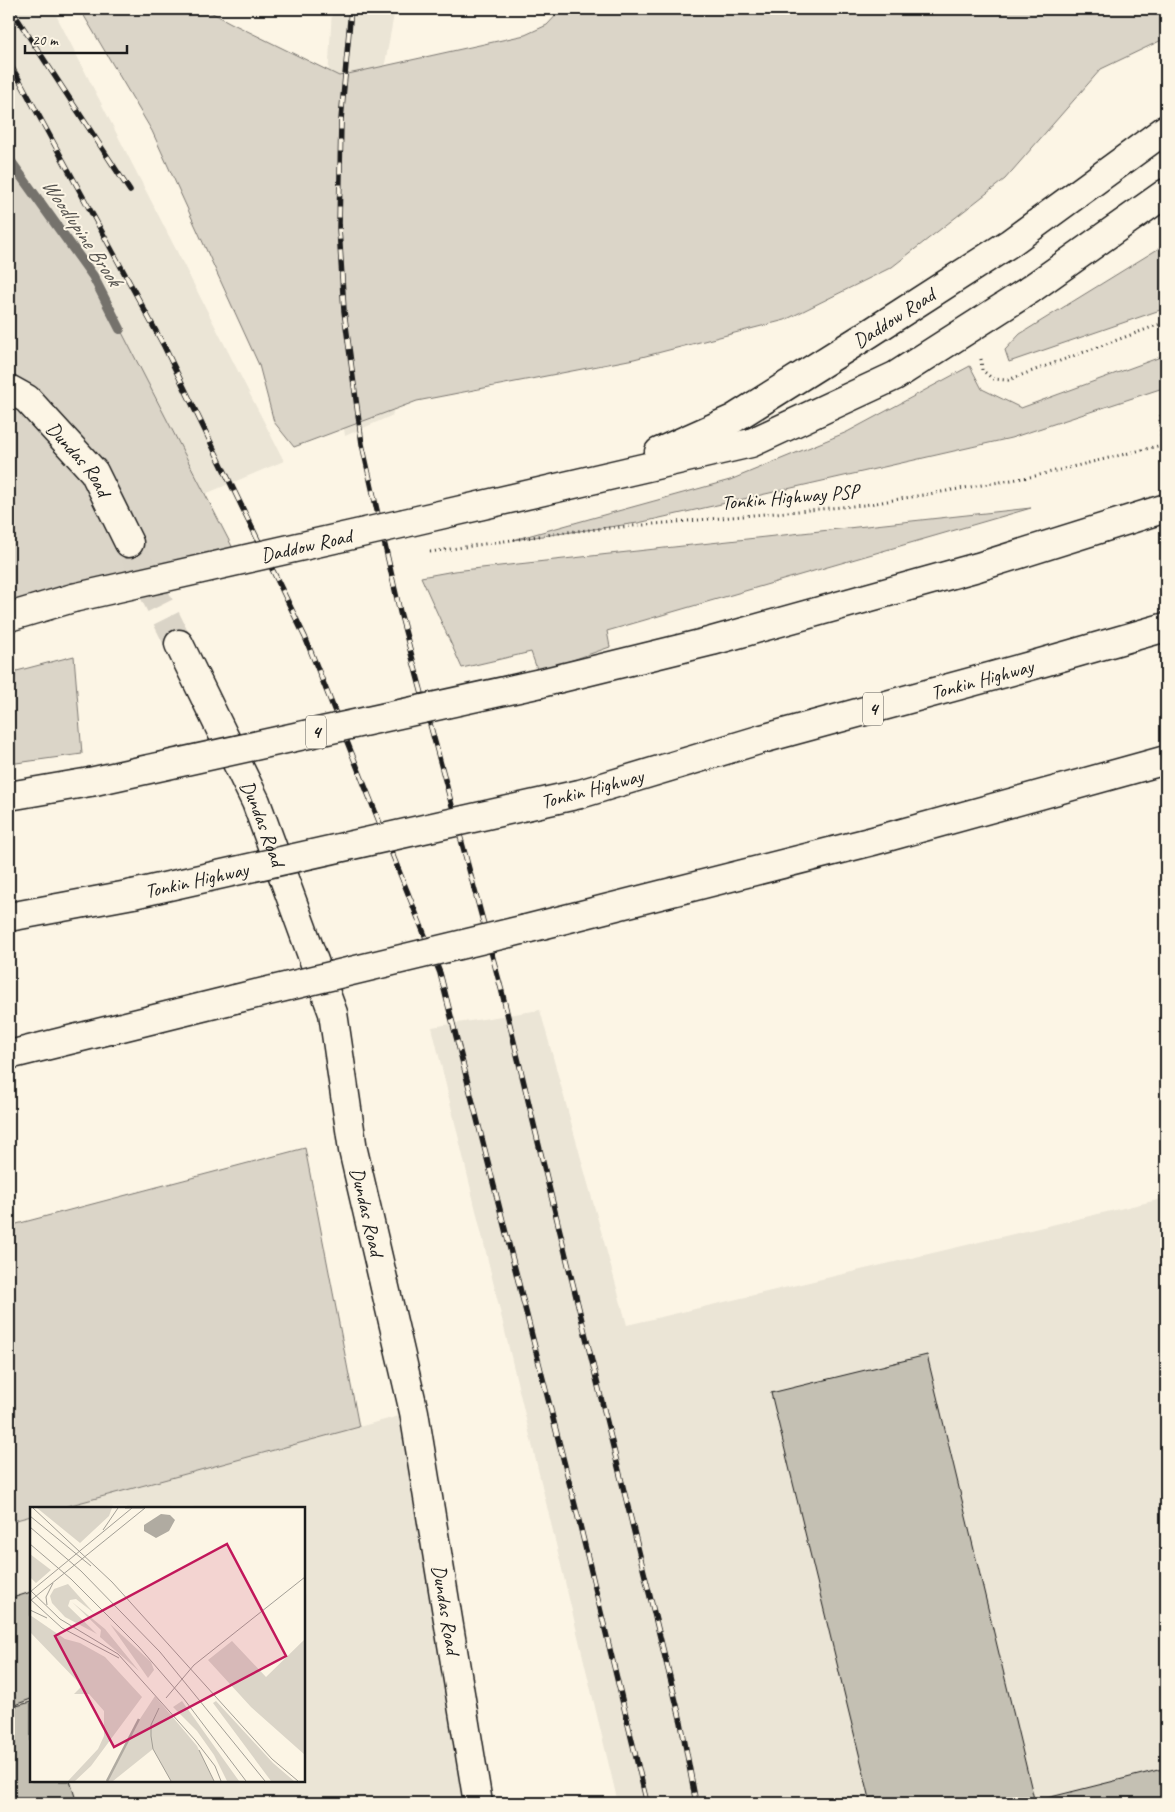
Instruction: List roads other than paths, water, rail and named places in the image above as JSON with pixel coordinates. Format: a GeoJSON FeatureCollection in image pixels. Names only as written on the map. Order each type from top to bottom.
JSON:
{"type":"FeatureCollection","features":[{"type":"Feature","properties":{"kind":"main road","name":"Daddow Road"},"geometry":{"type":"LineString","coordinates":[[605,477],[732,419],[1010,243],[1166,129]]}},
{"type":"Feature","properties":{"kind":"main road","name":"Daddow Road"},"geometry":{"type":"LineString","coordinates":[[9,617],[73,598],[751,443],[895,376],[1028,291],[1166,193]]}},
{"type":"Feature","properties":{"kind":"main road","name":"Dundas Road"},"geometry":{"type":"LineString","coordinates":[[9,389],[27,399],[94,472],[129,543]]}},
{"type":"Feature","properties":{"kind":"main road","name":"4"},"geometry":{"type":"LineString","coordinates":[[9,796],[90,782],[542,683],[712,641],[940,578],[1166,508]]}},
{"type":"Feature","properties":{"kind":"main road","name":"Tonkin Highway"},"geometry":{"type":"LineString","coordinates":[[9,917],[133,894],[580,794],[762,738],[1166,628]]}},
{"type":"Feature","properties":{"kind":"main road","name":"Dundas Road"},"geometry":{"type":"LineString","coordinates":[[179,644],[256,802],[333,1014],[353,1150],[414,1412],[478,1803]]}},
{"type":"Feature","properties":{"kind":"main road"},"geometry":{"type":"LineString","coordinates":[[873,841],[1166,748]]}},
{"type":"Feature","properties":{"kind":"main road"},"geometry":{"type":"LineString","coordinates":[[9,1055],[526,929],[873,841],[1166,760]]}},
{"type":"Feature","properties":{"kind":"waterway","name":"Woodlupine Brook"},"geometry":{"type":"LineString","coordinates":[[9,159],[93,276],[120,329]]}},
{"type":"Feature","properties":{"kind":"tunnel"},"geometry":{"type":"LineString","coordinates":[[129,543],[179,644]]}},
{"type":"Feature","properties":{"kind":"railway"},"geometry":{"type":"LineString","coordinates":[[11,9],[130,191]]}},
{"type":"Feature","properties":{"kind":"railway"},"geometry":{"type":"LineString","coordinates":[[351,9],[341,120],[339,228],[344,311],[362,444],[400,612],[502,992],[681,1722],[696,1803]]}},
{"type":"Feature","properties":{"kind":"railway"},"geometry":{"type":"LineString","coordinates":[[9,63],[164,346],[305,637],[440,973],[578,1517],[647,1803]]}}]}
